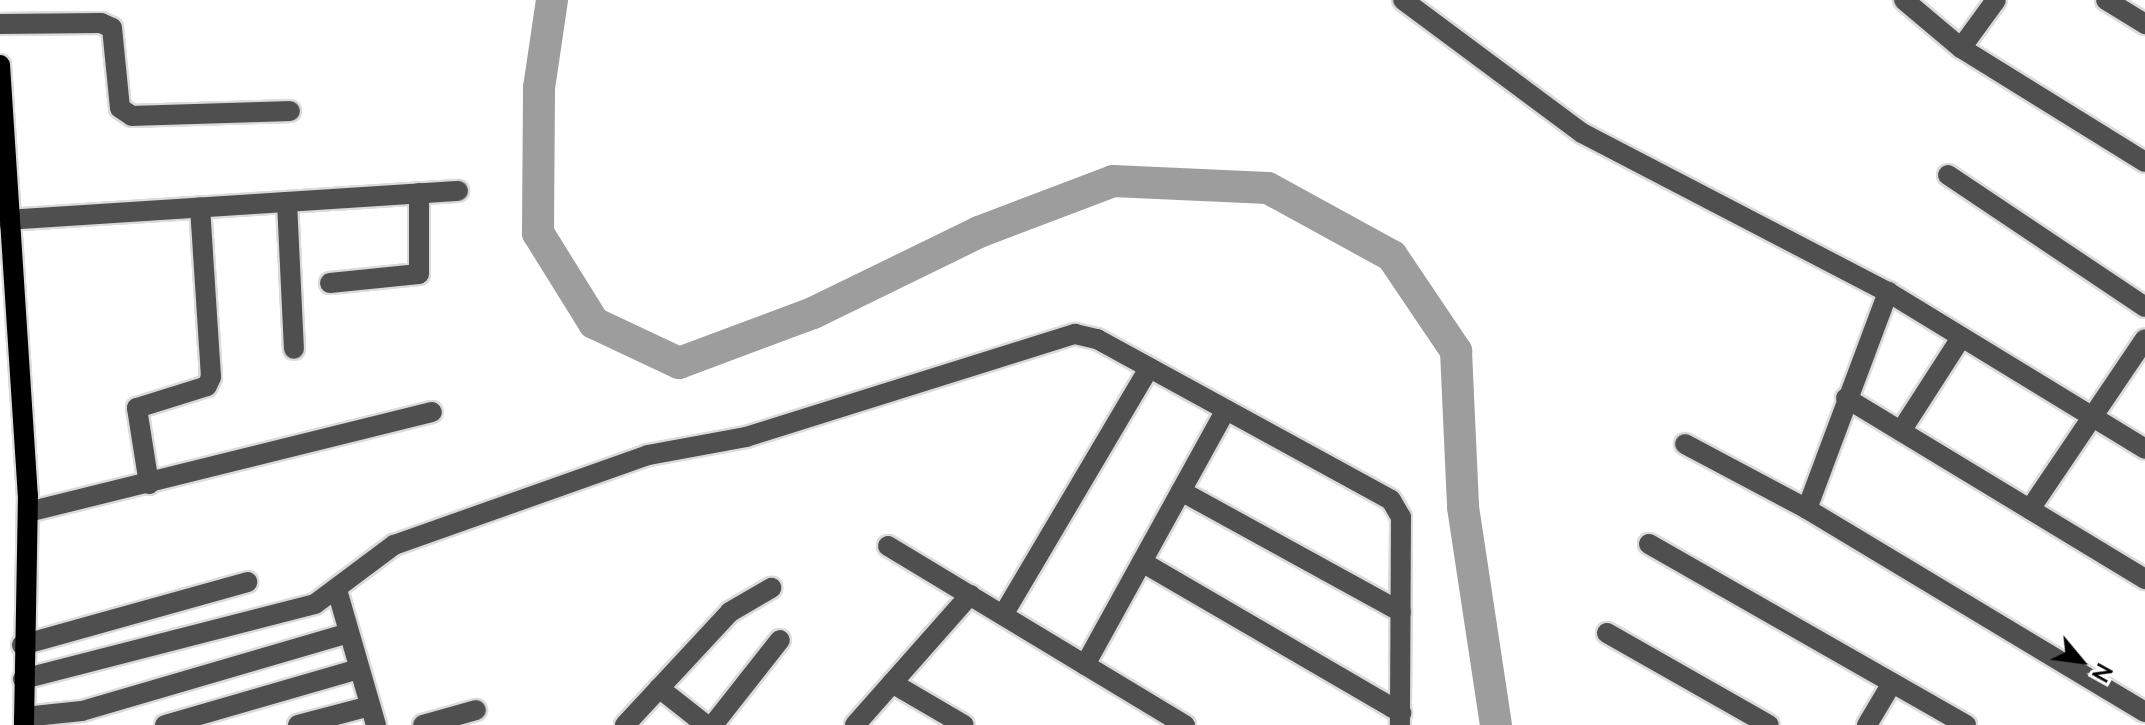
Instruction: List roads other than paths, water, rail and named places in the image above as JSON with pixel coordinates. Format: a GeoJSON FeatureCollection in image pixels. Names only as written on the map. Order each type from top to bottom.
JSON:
{"type":"FeatureCollection","features":[{"type":"Feature","properties":{"kind":"main road"},"geometry":{"type":"LineString","coordinates":[[0,65],[7,220],[5,264],[27,471],[22,645],[24,721]]}},
{"type":"Feature","properties":{"kind":"street"},"geometry":{"type":"LineString","coordinates":[[1403,0],[1582,133],[1888,292],[2145,449]]}},
{"type":"Feature","properties":{"kind":"street"},"geometry":{"type":"LineString","coordinates":[[1904,0],[1961,48],[2145,162]]}},
{"type":"Feature","properties":{"kind":"street"},"geometry":{"type":"LineString","coordinates":[[1961,48],[1996,0]]}},
{"type":"Feature","properties":{"kind":"street"},"geometry":{"type":"LineString","coordinates":[[2106,0],[2145,24]]}},
{"type":"Feature","properties":{"kind":"street"},"geometry":{"type":"LineString","coordinates":[[0,24],[107,24],[115,33],[120,108],[132,116],[290,111]]}},
{"type":"Feature","properties":{"kind":"street"},"geometry":{"type":"LineString","coordinates":[[1948,175],[2145,307]]}},
{"type":"Feature","properties":{"kind":"street"},"geometry":{"type":"LineString","coordinates":[[7,220],[458,191]]}},
{"type":"Feature","properties":{"kind":"street"},"geometry":{"type":"LineString","coordinates":[[330,283],[419,274],[419,193]]}},
{"type":"Feature","properties":{"kind":"street"},"geometry":{"type":"LineString","coordinates":[[287,202],[294,349]]}},
{"type":"Feature","properties":{"kind":"street"},"geometry":{"type":"LineString","coordinates":[[149,484],[137,408],[207,386],[211,377],[200,207]]}},
{"type":"Feature","properties":{"kind":"street"},"geometry":{"type":"LineString","coordinates":[[1807,509],[1888,292]]}},
{"type":"Feature","properties":{"kind":"street"},"geometry":{"type":"LineString","coordinates":[[23,679],[315,604],[394,545],[648,455],[746,437],[1075,334],[1086,334],[1391,500],[1401,517],[1401,719]]}},
{"type":"Feature","properties":{"kind":"street"},"geometry":{"type":"LineString","coordinates":[[1901,431],[1961,338]]}},
{"type":"Feature","properties":{"kind":"street"},"geometry":{"type":"LineString","coordinates":[[2030,509],[2145,339]]}},
{"type":"Feature","properties":{"kind":"street"},"geometry":{"type":"LineString","coordinates":[[1003,615],[1149,368]]}},
{"type":"Feature","properties":{"kind":"street"},"geometry":{"type":"LineString","coordinates":[[1846,398],[2145,579]]}},
{"type":"Feature","properties":{"kind":"street"},"geometry":{"type":"LineString","coordinates":[[1085,665],[1226,410]]}},
{"type":"Feature","properties":{"kind":"street"},"geometry":{"type":"LineString","coordinates":[[28,504],[149,484],[432,412]]}},
{"type":"Feature","properties":{"kind":"street"},"geometry":{"type":"LineString","coordinates":[[1685,444],[1807,509],[2145,712]]}},
{"type":"Feature","properties":{"kind":"street"},"geometry":{"type":"LineString","coordinates":[[1181,491],[1401,612]]}},
{"type":"Feature","properties":{"kind":"street"},"geometry":{"type":"LineString","coordinates":[[1649,544],[1966,725]]}},
{"type":"Feature","properties":{"kind":"street"},"geometry":{"type":"LineString","coordinates":[[888,546],[1185,725]]}},
{"type":"Feature","properties":{"kind":"street"},"geometry":{"type":"LineString","coordinates":[[1142,562],[1401,719]]}},
{"type":"Feature","properties":{"kind":"street"},"geometry":{"type":"LineString","coordinates":[[22,645],[247,582]]}},
{"type":"Feature","properties":{"kind":"street"},"geometry":{"type":"LineString","coordinates":[[625,725],[730,612],[771,588]]}},
{"type":"Feature","properties":{"kind":"street"},"geometry":{"type":"LineString","coordinates":[[298,725],[373,716],[337,590]]}},
{"type":"Feature","properties":{"kind":"street"},"geometry":{"type":"LineString","coordinates":[[855,725],[970,595]]}},
{"type":"Feature","properties":{"kind":"street"},"geometry":{"type":"LineString","coordinates":[[24,721],[72,714],[349,633]]}},
{"type":"Feature","properties":{"kind":"street"},"geometry":{"type":"LineString","coordinates":[[1607,633],[1769,725]]}},
{"type":"Feature","properties":{"kind":"street"},"geometry":{"type":"LineString","coordinates":[[713,725],[780,640]]}},
{"type":"Feature","properties":{"kind":"street"},"geometry":{"type":"LineString","coordinates":[[165,725],[359,669]]}},
{"type":"Feature","properties":{"kind":"street"},"geometry":{"type":"LineString","coordinates":[[892,683],[964,725]]}},
{"type":"Feature","properties":{"kind":"street"},"geometry":{"type":"LineString","coordinates":[[1867,725],[1892,683]]}},
{"type":"Feature","properties":{"kind":"street"},"geometry":{"type":"LineString","coordinates":[[659,688],[706,725]]}},
{"type":"Feature","properties":{"kind":"street"},"geometry":{"type":"LineString","coordinates":[[423,725],[476,710]]}},
{"type":"Feature","properties":{"kind":"waterway"},"geometry":{"type":"LineString","coordinates":[[552,0],[539,88],[538,233],[594,323],[679,363],[813,313],[979,232],[1113,181],[1268,188],[1392,256],[1456,351],[1463,507],[1496,725]]}}]}
